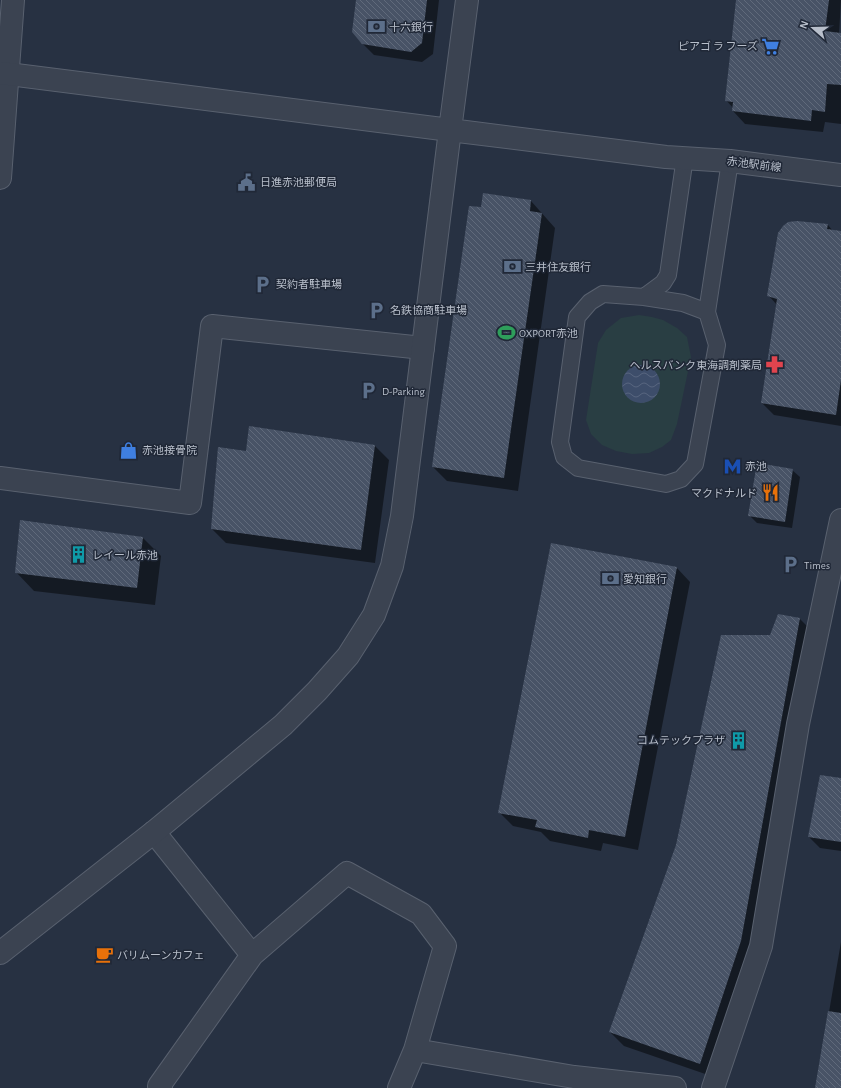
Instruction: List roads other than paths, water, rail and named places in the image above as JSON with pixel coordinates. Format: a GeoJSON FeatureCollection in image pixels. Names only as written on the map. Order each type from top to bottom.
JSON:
{"type":"FeatureCollection","features":[{"type":"Feature","properties":{"kind":"street"},"geometry":{"type":"LineString","coordinates":[[0,178],[4,73],[14,0]]}},
{"type":"Feature","properties":{"kind":"street"},"geometry":{"type":"LineString","coordinates":[[0,953],[154,832],[283,725],[317,691],[348,656],[374,615],[392,566],[402,516],[467,0]]}},
{"type":"Feature","properties":{"kind":"street","name":"赤池駅前線"},"geometry":{"type":"LineString","coordinates":[[4,73],[450,130],[676,157],[730,161],[841,175]]}},
{"type":"Feature","properties":{"kind":"street"},"geometry":{"type":"LineString","coordinates":[[0,478],[190,503],[212,326],[424,348]]}},
{"type":"Feature","properties":{"kind":"street"},"geometry":{"type":"LineString","coordinates":[[713,1088],[761,946],[798,724],[841,520]]}},
{"type":"Feature","properties":{"kind":"street"},"geometry":{"type":"LineString","coordinates":[[154,832],[252,955]]}},
{"type":"Feature","properties":{"kind":"street"},"geometry":{"type":"LineString","coordinates":[[161,1088],[159,1086],[252,955],[347,873],[421,914],[445,946],[415,1050],[399,1088]]}},
{"type":"Feature","properties":{"kind":"street"},"geometry":{"type":"LineString","coordinates":[[415,1050],[574,1077],[675,1088]]}},
{"type":"Feature","properties":{"kind":"lane"},"geometry":{"type":"LineString","coordinates":[[644,297],[664,284],[668,275],[676,157]]}},
{"type":"Feature","properties":{"kind":"lane"},"geometry":{"type":"LineString","coordinates":[[707,312],[683,303],[644,297],[603,294],[590,302],[577,317],[560,442],[564,457],[578,468],[666,484],[681,479],[695,464],[717,345],[707,312],[730,161]]}},
{"type":"Feature","properties":{"kind":"water"},"geometry":{"type":"Polygon","coordinates":[[[641,365],[651,368],[657,374],[660,384],[657,394],[651,400],[641,403],[631,400],[625,394],[622,384],[625,374],[631,368],[641,365]]]}},
{"type":"Feature","properties":{"kind":"place","name":"十六銀行"},"geometry":{"type":"Point","coordinates":[376,27]}},
{"type":"Feature","properties":{"kind":"place","name":"ピアゴ ラ フーズ"},"geometry":{"type":"Point","coordinates":[771,46]}},
{"type":"Feature","properties":{"kind":"place","name":"日進赤池郵便局"},"geometry":{"type":"Point","coordinates":[247,182]}},
{"type":"Feature","properties":{"kind":"place","name":"三井住友銀行"},"geometry":{"type":"Point","coordinates":[512,267]}},
{"type":"Feature","properties":{"kind":"place","name":"契約者駐車場"},"geometry":{"type":"Point","coordinates":[263,284]}},
{"type":"Feature","properties":{"kind":"place","name":"名鉄協商駐車場"},"geometry":{"type":"Point","coordinates":[377,310]}},
{"type":"Feature","properties":{"kind":"place","name":"OXPORT赤池"},"geometry":{"type":"Point","coordinates":[506,333]}},
{"type":"Feature","properties":{"kind":"place","name":"ヘルスバンク東海調剤薬局"},"geometry":{"type":"Point","coordinates":[775,365]}},
{"type":"Feature","properties":{"kind":"place","name":"D-Parking"},"geometry":{"type":"Point","coordinates":[369,391]}},
{"type":"Feature","properties":{"kind":"place","name":"赤池接骨院"},"geometry":{"type":"Point","coordinates":[129,450]}},
{"type":"Feature","properties":{"kind":"place","name":"赤池"},"geometry":{"type":"Point","coordinates":[732,466]}},
{"type":"Feature","properties":{"kind":"place","name":"マクドナルド"},"geometry":{"type":"Point","coordinates":[770,493]}},
{"type":"Feature","properties":{"kind":"place","name":"レイール赤池"},"geometry":{"type":"Point","coordinates":[79,555]}},
{"type":"Feature","properties":{"kind":"place","name":"Times"},"geometry":{"type":"Point","coordinates":[791,565]}},
{"type":"Feature","properties":{"kind":"place","name":"愛知銀行"},"geometry":{"type":"Point","coordinates":[610,579]}},
{"type":"Feature","properties":{"kind":"place","name":"コムテックプラザ"},"geometry":{"type":"Point","coordinates":[738,740]}},
{"type":"Feature","properties":{"kind":"place","name":"バリムーンカフェ"},"geometry":{"type":"Point","coordinates":[104,955]}}]}
